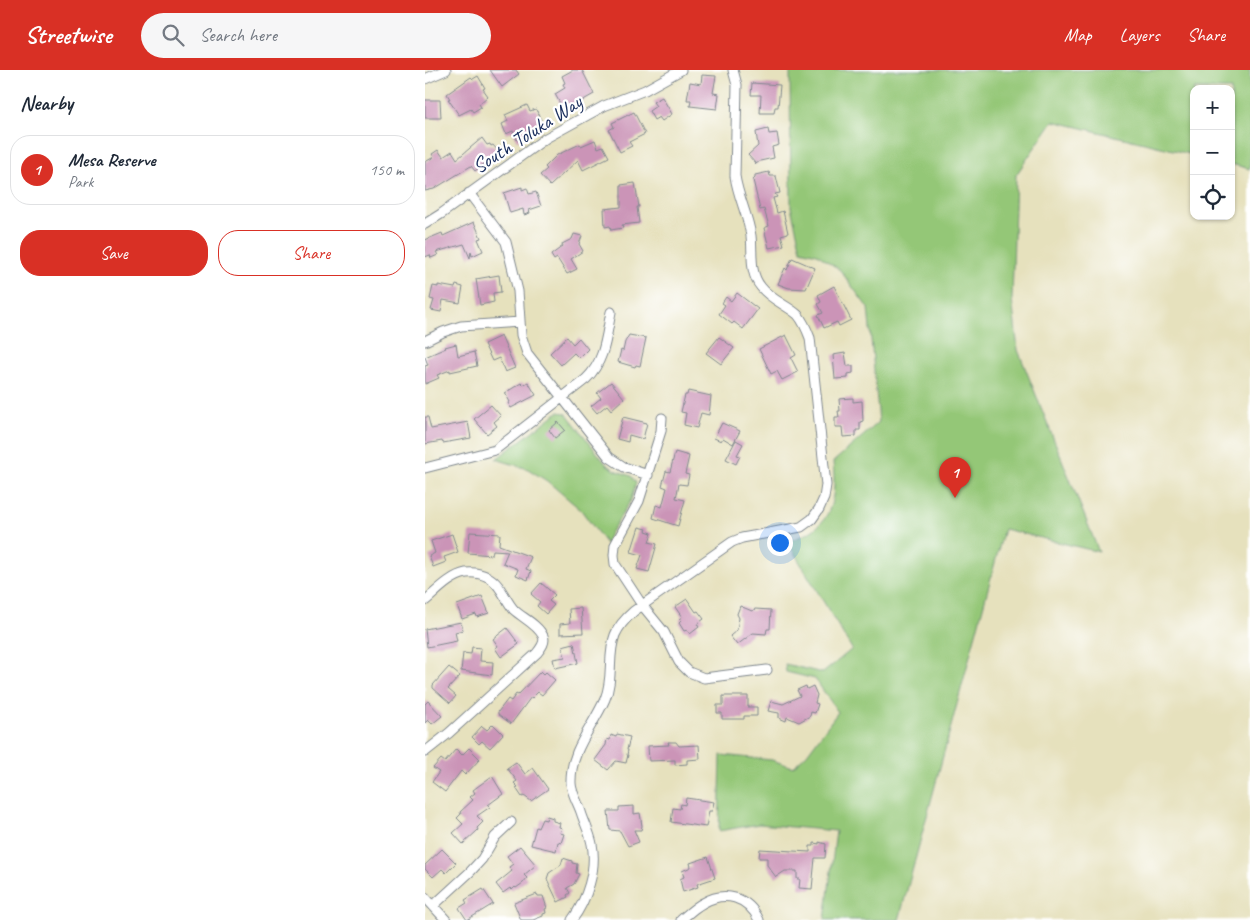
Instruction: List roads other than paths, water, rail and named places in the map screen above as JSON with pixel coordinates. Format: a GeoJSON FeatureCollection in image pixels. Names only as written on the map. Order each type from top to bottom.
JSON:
{"type":"FeatureCollection","features":[{"type":"Feature","properties":{"kind":"street"},"geometry":{"type":"LineString","coordinates":[[425,79],[446,70]]}},
{"type":"Feature","properties":{"kind":"street","name":"South Toluka Way"},"geometry":{"type":"LineString","coordinates":[[425,224],[546,138],[604,106],[645,90],[681,70]]}},
{"type":"Feature","properties":{"kind":"street"},"geometry":{"type":"LineString","coordinates":[[572,920],[581,907],[587,892],[592,860],[592,845],[571,785],[571,766],[577,749],[605,698],[610,680],[612,646],[616,633],[627,618],[643,605],[732,542],[742,538],[801,527],[819,510],[826,485],[810,338],[805,324],[797,315],[760,287],[754,274],[748,222],[736,187],[737,84],[733,70]]}},
{"type":"Feature","properties":{"kind":"street"},"geometry":{"type":"LineString","coordinates":[[469,193],[506,242],[518,291],[521,335],[527,353],[609,457],[624,467],[648,475]]}},
{"type":"Feature","properties":{"kind":"street"},"geometry":{"type":"LineString","coordinates":[[425,468],[495,450],[586,379],[598,365],[602,356],[611,312]]}},
{"type":"Feature","properties":{"kind":"street"},"geometry":{"type":"LineString","coordinates":[[425,341],[461,326],[520,322]]}},
{"type":"Feature","properties":{"kind":"street"},"geometry":{"type":"LineString","coordinates":[[662,418],[661,431],[639,501],[615,545],[615,564],[664,632],[679,662],[689,672],[704,678],[767,670]]}},
{"type":"Feature","properties":{"kind":"street"},"geometry":{"type":"LineString","coordinates":[[425,602],[447,583],[463,574],[482,574],[496,583],[514,609],[538,629],[544,641],[543,646],[537,653],[425,752]]}},
{"type":"Feature","properties":{"kind":"street"},"geometry":{"type":"LineString","coordinates":[[433,906],[470,872],[495,837],[511,822]]}},
{"type":"Feature","properties":{"kind":"street"},"geometry":{"type":"LineString","coordinates":[[681,920],[702,903],[725,896],[737,898],[747,903],[757,916]]}},
{"type":"Feature","properties":{"kind":"street"},"geometry":{"type":"LineString","coordinates":[[425,897],[446,920]]}},
{"type":"Feature","properties":{"kind":"place","name":"Mesa Reserve"},"geometry":{"type":"Point","coordinates":[955,498]}}]}
